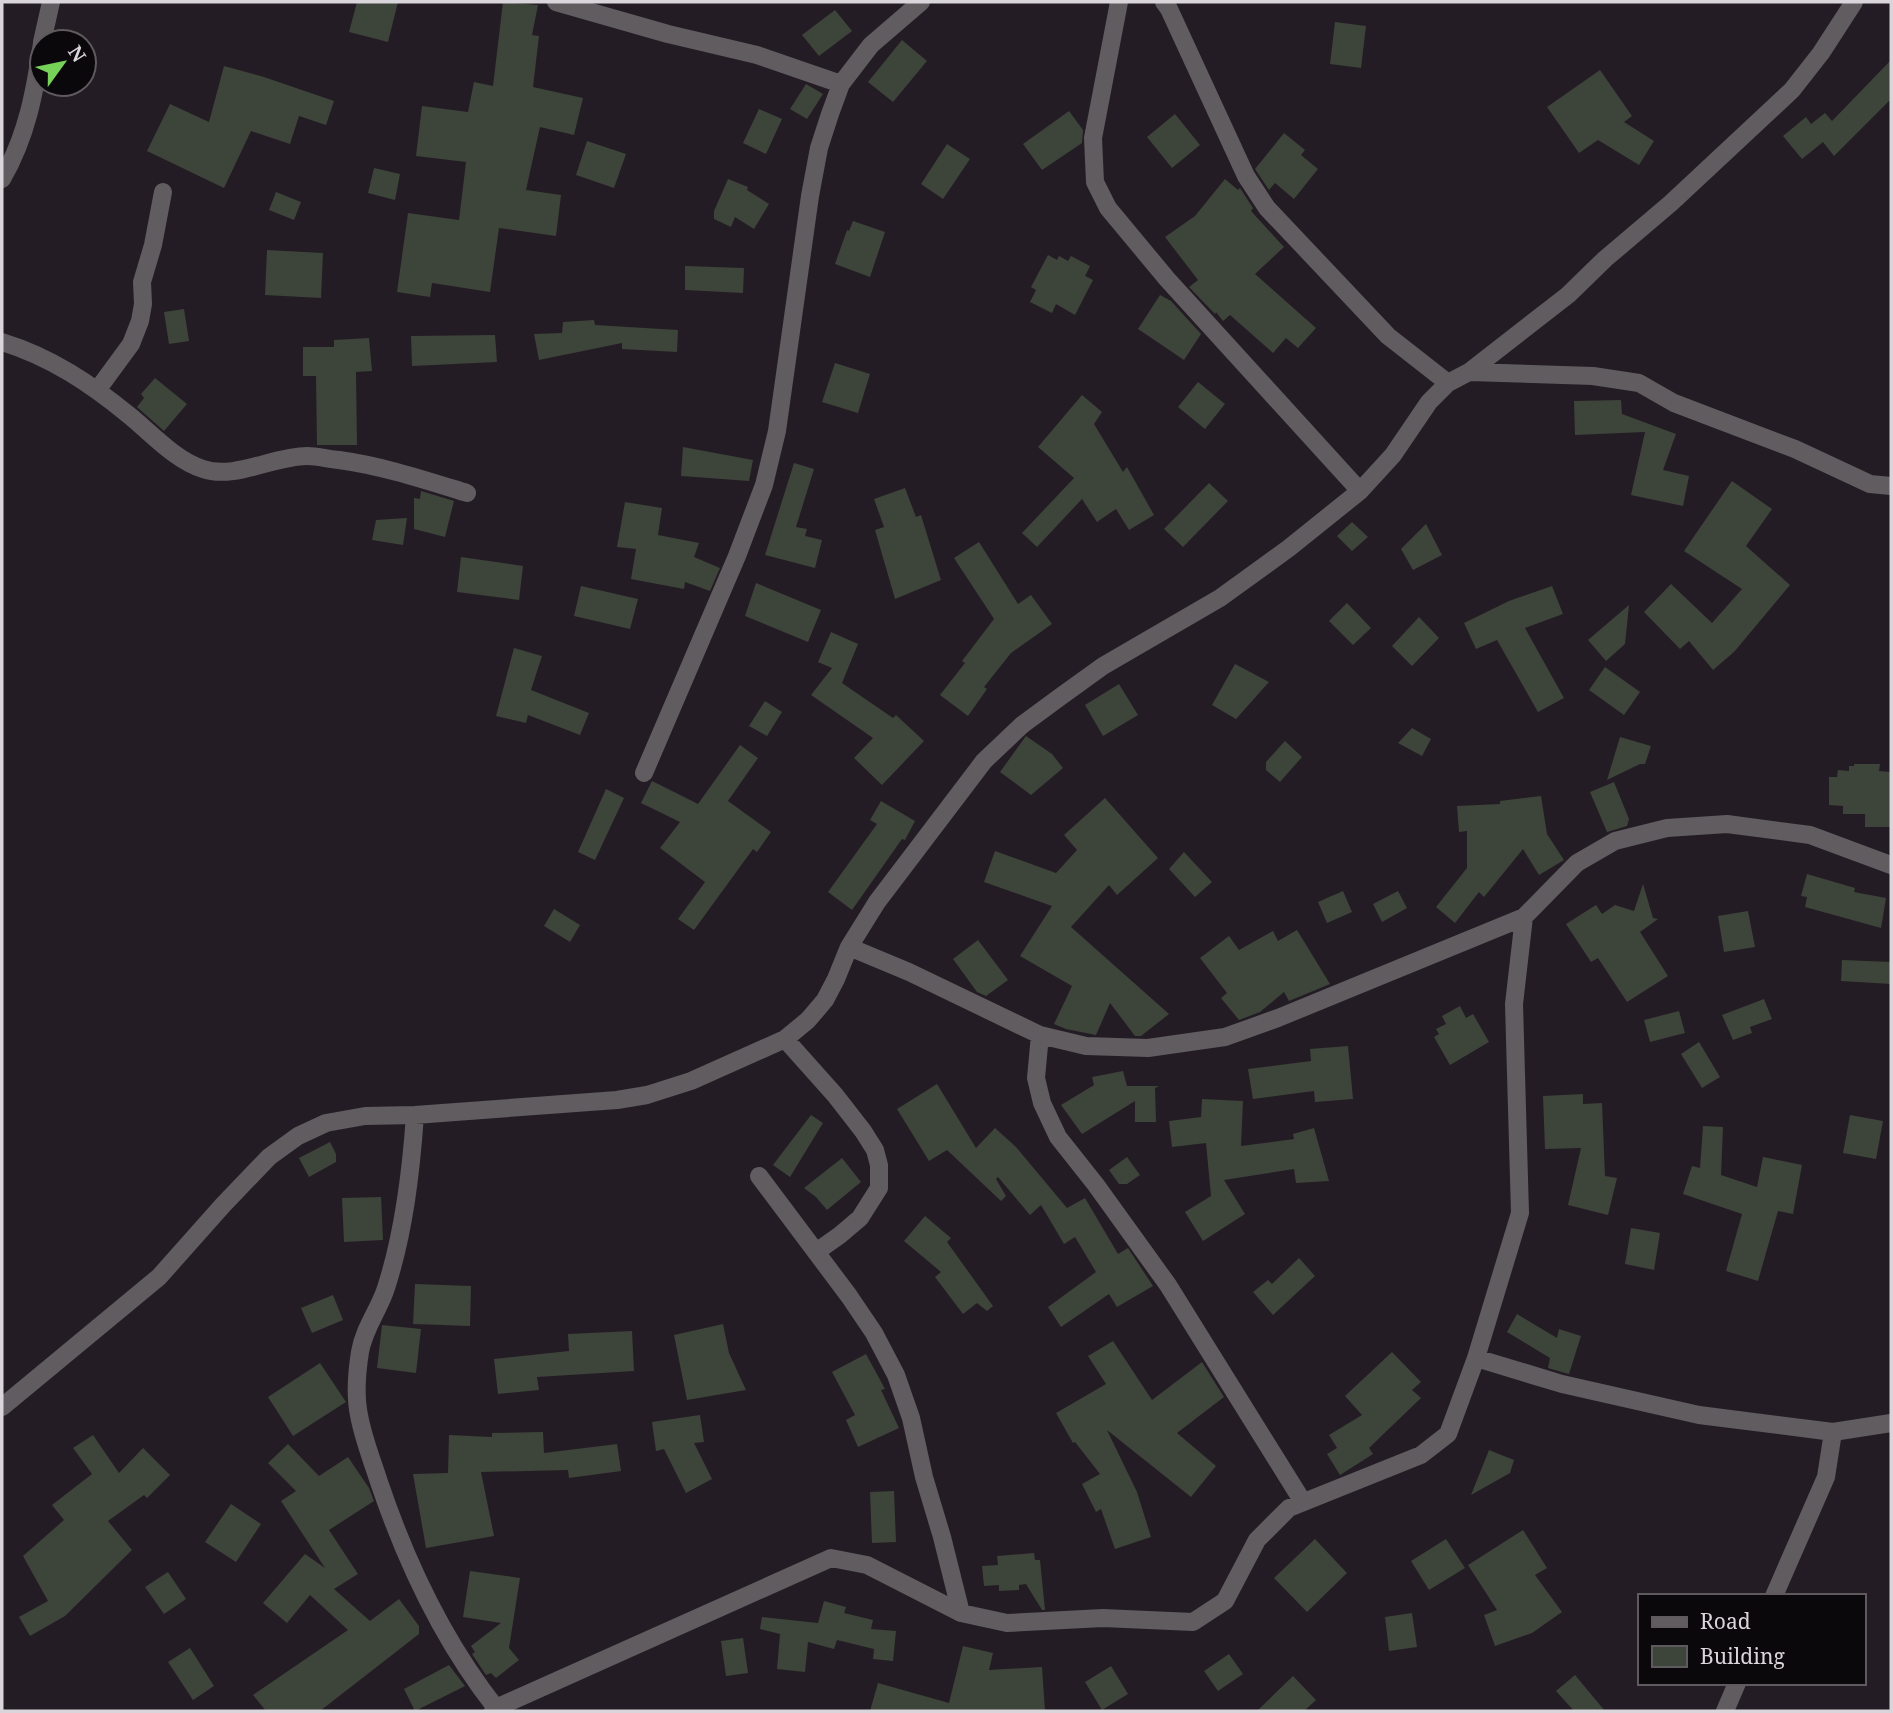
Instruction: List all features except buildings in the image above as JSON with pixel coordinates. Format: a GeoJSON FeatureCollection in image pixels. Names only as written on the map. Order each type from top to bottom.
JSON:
{"type":"FeatureCollection","features":[{"type":"Feature","properties":{"kind":"street"},"geometry":{"type":"LineString","coordinates":[[45,28],[51,2]]}},
{"type":"Feature","properties":{"kind":"street"},"geometry":{"type":"LineString","coordinates":[[556,2],[668,34],[757,55],[841,84]]}},
{"type":"Feature","properties":{"kind":"street"},"geometry":{"type":"LineString","coordinates":[[645,773],[732,568],[764,485],[777,430],[812,184],[819,148],[841,84],[871,45],[921,2]]}},
{"type":"Feature","properties":{"kind":"street"},"geometry":{"type":"LineString","coordinates":[[1119,2],[1093,138],[1095,182],[1108,208],[1167,279],[1360,491]]}},
{"type":"Feature","properties":{"kind":"street"},"geometry":{"type":"LineString","coordinates":[[1164,2],[1246,176],[1267,208],[1388,336],[1448,383]]}},
{"type":"Feature","properties":{"kind":"street"},"geometry":{"type":"LineString","coordinates":[[2,1407],[159,1277],[260,1167],[298,1136],[326,1123],[365,1116],[415,1115],[617,1100],[647,1095],[691,1081],[785,1039],[808,1020],[825,1000],[849,947],[877,902],[984,761],[1022,725],[1103,666],[1220,598],[1289,548],[1360,491],[1393,454],[1429,402],[1448,383],[1469,372],[1568,295],[1792,90],[1821,53],[1854,2]]}},
{"type":"Feature","properties":{"kind":"street"},"geometry":{"type":"LineString","coordinates":[[2,179],[25,132],[31,98]]}},
{"type":"Feature","properties":{"kind":"street"},"geometry":{"type":"LineString","coordinates":[[98,390],[131,344],[140,321],[143,304],[142,282],[153,245],[163,192]]}},
{"type":"Feature","properties":{"kind":"street"},"geometry":{"type":"LineString","coordinates":[[2,342],[25,349],[54,363],[98,390],[179,457],[203,469],[225,473],[275,460],[308,456],[372,465],[467,493]]}},
{"type":"Feature","properties":{"kind":"street"},"geometry":{"type":"LineString","coordinates":[[1469,372],[1593,376],[1639,383],[1674,403],[1795,449],[1870,484],[1891,486]]}},
{"type":"Feature","properties":{"kind":"street"},"geometry":{"type":"LineString","coordinates":[[849,947],[909,972],[1040,1035],[1086,1046],[1148,1048],[1225,1037],[1306,1008],[1524,917],[1577,863],[1615,841],[1667,828],[1727,824],[1810,835],[1891,865]]}},
{"type":"Feature","properties":{"kind":"street"},"geometry":{"type":"LineString","coordinates":[[415,1115],[408,1186],[397,1252],[385,1292],[360,1348],[358,1413],[398,1537],[457,1654],[494,1710],[831,1558],[867,1565],[961,1613],[1007,1623],[1103,1618],[1193,1622],[1225,1601],[1257,1540],[1289,1508],[1421,1455],[1448,1434],[1476,1358],[1520,1213],[1514,1004],[1524,917]]}},
{"type":"Feature","properties":{"kind":"street"},"geometry":{"type":"LineString","coordinates":[[1040,1035],[1036,1078],[1042,1103],[1058,1137],[1168,1285],[1303,1502]]}},
{"type":"Feature","properties":{"kind":"street"},"geometry":{"type":"LineString","coordinates":[[785,1039],[863,1131],[875,1150],[879,1165],[879,1188],[860,1218],[816,1252]]}},
{"type":"Feature","properties":{"kind":"street"},"geometry":{"type":"LineString","coordinates":[[760,1176],[874,1333],[896,1375],[911,1418],[923,1477],[942,1537],[961,1613]]}},
{"type":"Feature","properties":{"kind":"street"},"geometry":{"type":"LineString","coordinates":[[1476,1358],[1562,1384],[1699,1415],[1833,1432],[1891,1423]]}},
{"type":"Feature","properties":{"kind":"street"},"geometry":{"type":"LineString","coordinates":[[1775,1594],[1826,1477],[1833,1432]]}},
{"type":"Feature","properties":{"kind":"street"},"geometry":{"type":"LineString","coordinates":[[1725,1711],[1736,1685]]}}]}
